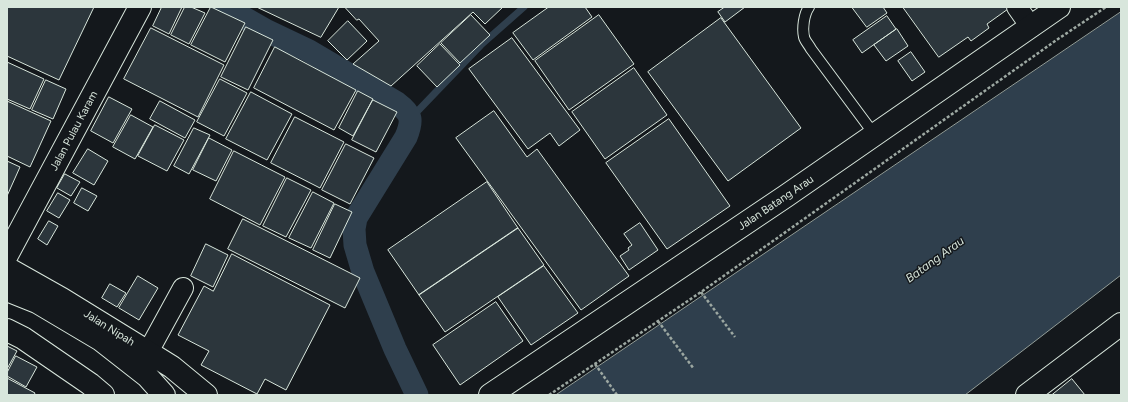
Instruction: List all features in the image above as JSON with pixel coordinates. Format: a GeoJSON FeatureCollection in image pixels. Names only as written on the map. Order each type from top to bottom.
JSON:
{"type":"FeatureCollection","features":[{"type":"Feature","properties":{"kind":"street","name":"Jalan Pulau Karam"},"geometry":{"type":"LineString","coordinates":[[7,255],[140,7]]}},
{"type":"Feature","properties":{"kind":"street"},"geometry":{"type":"LineString","coordinates":[[1017,7],[1031,27]]}},
{"type":"Feature","properties":{"kind":"street","name":"Jalan Batang Arau"},"geometry":{"type":"LineString","coordinates":[[490,395],[786,196],[1059,7]]}},
{"type":"Feature","properties":{"kind":"street","name":"Jalan Nipah"},"geometry":{"type":"LineString","coordinates":[[7,268],[62,299],[172,367],[206,395]]}},
{"type":"Feature","properties":{"kind":"street"},"geometry":{"type":"LineString","coordinates":[[148,352],[183,288]]}},
{"type":"Feature","properties":{"kind":"street","name":"Jalan Nipah"},"geometry":{"type":"LineString","coordinates":[[7,290],[36,302],[101,340],[147,376],[164,395]]}},
{"type":"Feature","properties":{"kind":"street"},"geometry":{"type":"LineString","coordinates":[[1027,395],[1121,324]]}},
{"type":"Feature","properties":{"kind":"street"},"geometry":{"type":"LineString","coordinates":[[7,330],[23,338],[93,391]]}},
{"type":"Feature","properties":{"kind":"lane"},"geometry":{"type":"LineString","coordinates":[[809,7],[804,21],[804,37],[811,49],[874,134]]}},
{"type":"Feature","properties":{"kind":"path"},"geometry":{"type":"LineString","coordinates":[[549,395],[701,292],[1058,39],[1106,7]]}},
{"type":"Feature","properties":{"kind":"path"},"geometry":{"type":"LineString","coordinates":[[701,292],[736,337]]}},
{"type":"Feature","properties":{"kind":"path"},"geometry":{"type":"LineString","coordinates":[[658,321],[694,369]]}},
{"type":"Feature","properties":{"kind":"path"},"geometry":{"type":"LineString","coordinates":[[595,364],[617,395]]}},
{"type":"Feature","properties":{"kind":"water","name":"Batang Arau"},"geometry":{"type":"Polygon","coordinates":[[[1121,12],[1121,275],[965,395],[556,395],[1121,12]]]}},
{"type":"Feature","properties":{"kind":"building"},"geometry":{"type":"Polygon","coordinates":[[[7,7],[94,7],[59,80],[7,56],[7,7]]]}},
{"type":"Feature","properties":{"kind":"building"},"geometry":{"type":"Polygon","coordinates":[[[162,7],[182,7],[169,34],[153,26],[162,7]]]}},
{"type":"Feature","properties":{"kind":"building"},"geometry":{"type":"Polygon","coordinates":[[[185,7],[191,7],[205,13],[189,44],[171,35],[185,7]]]}},
{"type":"Feature","properties":{"kind":"building"},"geometry":{"type":"Polygon","coordinates":[[[211,7],[245,23],[225,62],[191,45],[211,7]]]}},
{"type":"Feature","properties":{"kind":"building"},"geometry":{"type":"Polygon","coordinates":[[[257,7],[339,7],[321,37],[257,7]]]}},
{"type":"Feature","properties":{"kind":"building"},"geometry":{"type":"Polygon","coordinates":[[[345,7],[503,7],[485,24],[473,12],[391,86],[353,64],[379,41],[359,19],[357,20],[345,7]]]}},
{"type":"Feature","properties":{"kind":"building"},"geometry":{"type":"Polygon","coordinates":[[[549,7],[585,7],[592,17],[533,60],[513,33],[549,7]]]}},
{"type":"Feature","properties":{"kind":"building"},"geometry":{"type":"Polygon","coordinates":[[[725,7],[745,7],[725,22],[718,12],[725,7]]]}},
{"type":"Feature","properties":{"kind":"building"},"geometry":{"type":"Polygon","coordinates":[[[852,7],[883,7],[887,13],[867,27],[852,7]]]}},
{"type":"Feature","properties":{"kind":"building"},"geometry":{"type":"Polygon","coordinates":[[[903,7],[1007,7],[1008,9],[987,24],[989,28],[971,41],[968,37],[939,57],[903,7]]]}},
{"type":"Feature","properties":{"kind":"building"},"geometry":{"type":"Polygon","coordinates":[[[471,15],[490,35],[460,63],[441,43],[471,15]]]}},
{"type":"Feature","properties":{"kind":"building"},"geometry":{"type":"Polygon","coordinates":[[[599,15],[634,64],[569,110],[535,61],[599,15]]]}},
{"type":"Feature","properties":{"kind":"building"},"geometry":{"type":"Polygon","coordinates":[[[887,16],[896,29],[862,53],[853,40],[887,16]]]}},
{"type":"Feature","properties":{"kind":"building"},"geometry":{"type":"Polygon","coordinates":[[[721,18],[801,128],[728,181],[648,72],[721,18]]]}},
{"type":"Feature","properties":{"kind":"building"},"geometry":{"type":"Polygon","coordinates":[[[348,21],[367,41],[347,60],[328,41],[348,21]]]}},
{"type":"Feature","properties":{"kind":"building"},"geometry":{"type":"Polygon","coordinates":[[[246,27],[273,40],[248,90],[221,77],[246,27]]]}},
{"type":"Feature","properties":{"kind":"building"},"geometry":{"type":"Polygon","coordinates":[[[151,28],[224,65],[198,117],[124,79],[151,28]]]}},
{"type":"Feature","properties":{"kind":"building"},"geometry":{"type":"Polygon","coordinates":[[[897,29],[908,46],[886,61],[874,45],[897,29]]]}},
{"type":"Feature","properties":{"kind":"building"},"geometry":{"type":"Polygon","coordinates":[[[512,38],[580,130],[559,146],[550,133],[528,149],[469,69],[512,38]]]}},
{"type":"Feature","properties":{"kind":"building"},"geometry":{"type":"Polygon","coordinates":[[[440,44],[460,65],[437,87],[417,66],[440,44]]]}},
{"type":"Feature","properties":{"kind":"building"},"geometry":{"type":"Polygon","coordinates":[[[275,47],[356,90],[334,130],[254,88],[275,47]]]}},
{"type":"Feature","properties":{"kind":"building"},"geometry":{"type":"Polygon","coordinates":[[[911,52],[925,72],[912,81],[898,61],[911,52]]]}},
{"type":"Feature","properties":{"kind":"building"},"geometry":{"type":"Polygon","coordinates":[[[7,62],[44,79],[30,109],[7,99],[7,62]]]}},
{"type":"Feature","properties":{"kind":"building"},"geometry":{"type":"Polygon","coordinates":[[[634,68],[667,115],[605,159],[572,112],[634,68]]]}},
{"type":"Feature","properties":{"kind":"building"},"geometry":{"type":"Polygon","coordinates":[[[220,79],[247,93],[224,136],[197,122],[220,79]]]}},
{"type":"Feature","properties":{"kind":"building"},"geometry":{"type":"Polygon","coordinates":[[[46,80],[66,89],[53,119],[32,110],[46,80]]]}},
{"type":"Feature","properties":{"kind":"building"},"geometry":{"type":"Polygon","coordinates":[[[358,91],[373,99],[353,136],[339,128],[358,91]]]}},
{"type":"Feature","properties":{"kind":"building"},"geometry":{"type":"Polygon","coordinates":[[[251,92],[292,114],[267,160],[226,139],[251,92]]]}},
{"type":"Feature","properties":{"kind":"building"},"geometry":{"type":"Polygon","coordinates":[[[109,97],[132,109],[113,143],[91,131],[109,97]]]}},
{"type":"Feature","properties":{"kind":"building"},"geometry":{"type":"Polygon","coordinates":[[[373,100],[397,112],[376,152],[352,140],[373,100]]]}},
{"type":"Feature","properties":{"kind":"building"},"geometry":{"type":"Polygon","coordinates":[[[7,101],[51,121],[30,167],[7,156],[7,101]]]}},
{"type":"Feature","properties":{"kind":"building"},"geometry":{"type":"Polygon","coordinates":[[[160,101],[195,120],[185,138],[150,119],[160,101]]]}},
{"type":"Feature","properties":{"kind":"building"},"geometry":{"type":"Polygon","coordinates":[[[494,111],[527,157],[537,149],[629,276],[581,310],[456,138],[494,111]]]}},
{"type":"Feature","properties":{"kind":"building"},"geometry":{"type":"Polygon","coordinates":[[[131,115],[153,127],[135,159],[113,147],[131,115]]]}},
{"type":"Feature","properties":{"kind":"building"},"geometry":{"type":"Polygon","coordinates":[[[295,117],[344,142],[320,188],[271,163],[295,117]]]}},
{"type":"Feature","properties":{"kind":"building"},"geometry":{"type":"Polygon","coordinates":[[[669,119],[730,206],[667,249],[606,163],[669,119]]]}},
{"type":"Feature","properties":{"kind":"building"},"geometry":{"type":"Polygon","coordinates":[[[155,125],[184,140],[167,171],[138,156],[155,125]]]}},
{"type":"Feature","properties":{"kind":"building"},"geometry":{"type":"Polygon","coordinates":[[[194,128],[210,135],[189,174],[174,166],[194,128]]]}},
{"type":"Feature","properties":{"kind":"building"},"geometry":{"type":"Polygon","coordinates":[[[209,138],[232,150],[216,181],[193,170],[209,138]]]}},
{"type":"Feature","properties":{"kind":"building"},"geometry":{"type":"Polygon","coordinates":[[[346,144],[374,158],[350,204],[322,190],[346,144]]]}},
{"type":"Feature","properties":{"kind":"building"},"geometry":{"type":"Polygon","coordinates":[[[88,149],[108,161],[94,185],[73,173],[88,149]]]}},
{"type":"Feature","properties":{"kind":"building"},"geometry":{"type":"Polygon","coordinates":[[[234,151],[285,177],[260,225],[210,199],[234,151]]]}},
{"type":"Feature","properties":{"kind":"building"},"geometry":{"type":"Polygon","coordinates":[[[7,161],[20,167],[7,196],[7,161]]]}},
{"type":"Feature","properties":{"kind":"building"},"geometry":{"type":"Polygon","coordinates":[[[65,174],[80,182],[71,196],[57,188],[65,174]]]}},
{"type":"Feature","properties":{"kind":"building"},"geometry":{"type":"Polygon","coordinates":[[[287,178],[311,190],[286,237],[263,226],[287,178]]]}},
{"type":"Feature","properties":{"kind":"building"},"geometry":{"type":"Polygon","coordinates":[[[487,182],[518,228],[419,295],[388,250],[487,182]]]}},
{"type":"Feature","properties":{"kind":"building"},"geometry":{"type":"Polygon","coordinates":[[[82,188],[97,196],[88,211],[74,203],[82,188]]]}},
{"type":"Feature","properties":{"kind":"building"},"geometry":{"type":"Polygon","coordinates":[[[313,192],[334,203],[311,248],[289,238],[313,192]]]}},
{"type":"Feature","properties":{"kind":"building"},"geometry":{"type":"Polygon","coordinates":[[[58,193],[70,200],[59,218],[47,211],[58,193]]]}},
{"type":"Feature","properties":{"kind":"building"},"geometry":{"type":"Polygon","coordinates":[[[335,204],[352,212],[330,258],[313,250],[335,204]]]}},
{"type":"Feature","properties":{"kind":"building"},"geometry":{"type":"Polygon","coordinates":[[[243,219],[360,278],[345,308],[228,249],[243,219]]]}},
{"type":"Feature","properties":{"kind":"building"},"geometry":{"type":"Polygon","coordinates":[[[49,221],[58,226],[47,245],[38,239],[49,221]]]}},
{"type":"Feature","properties":{"kind":"building"},"geometry":{"type":"Polygon","coordinates":[[[640,223],[658,250],[629,270],[620,256],[629,250],[628,248],[632,245],[624,234],[640,223]]]}},
{"type":"Feature","properties":{"kind":"building"},"geometry":{"type":"Polygon","coordinates":[[[518,228],[544,265],[445,332],[419,295],[518,228]]]}},
{"type":"Feature","properties":{"kind":"building"},"geometry":{"type":"Polygon","coordinates":[[[206,244],[228,255],[213,287],[191,276],[206,244]]]}},
{"type":"Feature","properties":{"kind":"building"},"geometry":{"type":"Polygon","coordinates":[[[232,254],[330,305],[286,390],[265,379],[257,394],[201,365],[209,351],[178,335],[204,286],[213,291],[232,254]]]}},
{"type":"Feature","properties":{"kind":"building"},"geometry":{"type":"Polygon","coordinates":[[[544,266],[578,313],[531,345],[498,297],[544,266]]]}},
{"type":"Feature","properties":{"kind":"building"},"geometry":{"type":"Polygon","coordinates":[[[138,276],[158,288],[139,320],[119,308],[138,276]]]}},
{"type":"Feature","properties":{"kind":"building"},"geometry":{"type":"Polygon","coordinates":[[[110,284],[126,293],[117,307],[102,298],[110,284]]]}},
{"type":"Feature","properties":{"kind":"building"},"geometry":{"type":"Polygon","coordinates":[[[496,302],[523,341],[460,385],[433,345],[496,302]]]}},
{"type":"Feature","properties":{"kind":"building"},"geometry":{"type":"Polygon","coordinates":[[[7,346],[17,351],[7,369],[7,346]]]}},
{"type":"Feature","properties":{"kind":"building"},"geometry":{"type":"Polygon","coordinates":[[[16,356],[37,367],[26,387],[7,376],[7,373],[16,356]]]}},
{"type":"Feature","properties":{"kind":"building"},"geometry":{"type":"Polygon","coordinates":[[[7,378],[35,393],[34,395],[7,395],[7,378]]]}},
{"type":"Feature","properties":{"kind":"building"},"geometry":{"type":"Polygon","coordinates":[[[1072,379],[1085,395],[1052,395],[1072,379]]]}},
{"type":"Feature","properties":{"kind":"waterway"},"geometry":{"type":"LineString","coordinates":[[225,7],[267,31],[309,51],[397,103],[406,111],[410,118],[410,126],[406,137],[356,218],[354,229],[355,245],[363,272],[395,349],[417,395]]}},
{"type":"Feature","properties":{"kind":"waterway"},"geometry":{"type":"LineString","coordinates":[[411,118],[481,45],[524,7]]}}]}
